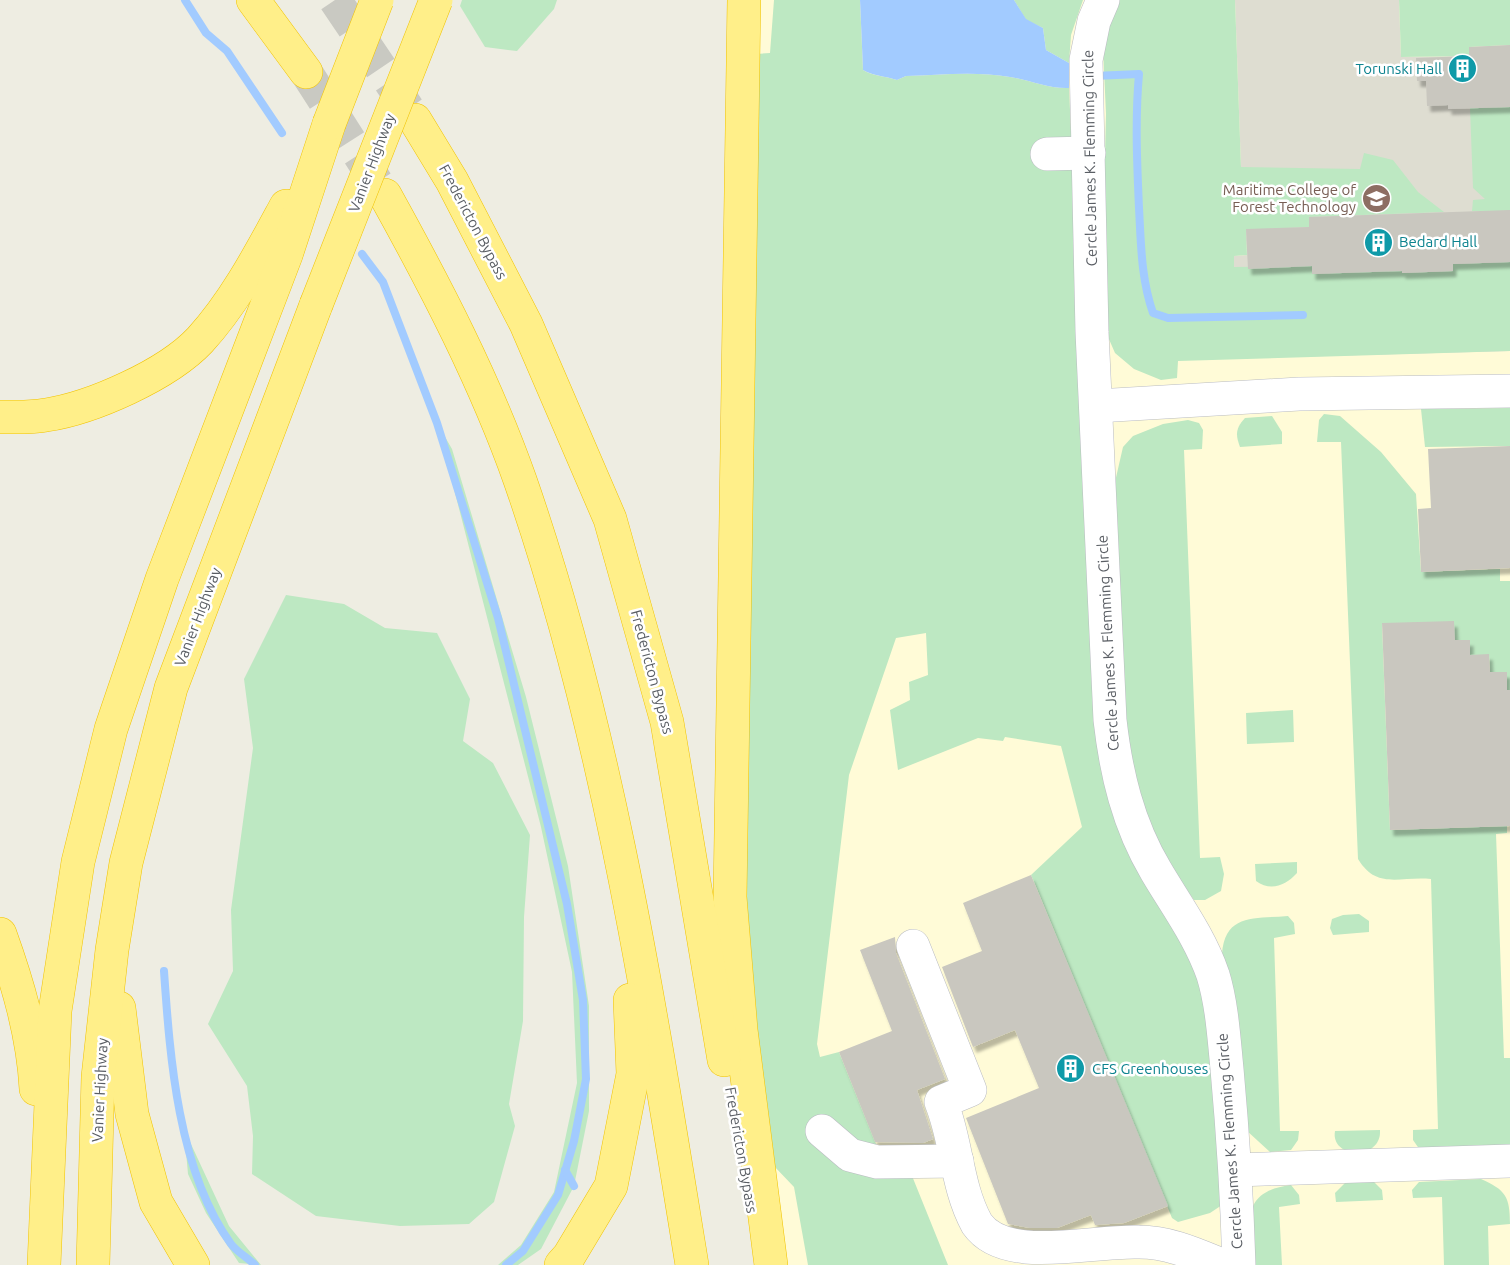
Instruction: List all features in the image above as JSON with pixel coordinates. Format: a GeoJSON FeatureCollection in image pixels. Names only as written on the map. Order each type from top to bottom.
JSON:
{"type":"FeatureCollection","features":[{"type":"Feature","properties":{"kind":"highway"},"geometry":{"type":"LineString","coordinates":[[238,0],[263,13],[306,72]]}},
{"type":"Feature","properties":{"kind":"highway"},"geometry":{"type":"LineString","coordinates":[[45,1252],[55,1011],[83,840],[111,729],[279,244],[377,0]]}},
{"type":"Feature","properties":{"kind":"highway","name":"Vanier Highway"},"geometry":{"type":"LineString","coordinates":[[93,1265],[98,1077],[112,950],[126,862],[171,688],[316,305],[436,0]]}},
{"type":"Feature","properties":{"kind":"highway"},"geometry":{"type":"LineString","coordinates":[[744,0],[730,897],[741,1030],[771,1265]]}},
{"type":"Feature","properties":{"kind":"highway","name":"Fredericton Bypass"},"geometry":{"type":"LineString","coordinates":[[415,120],[452,181],[526,324],[609,519],[667,722],[697,908],[762,1265]]}},
{"type":"Feature","properties":{"kind":"highway"},"geometry":{"type":"LineString","coordinates":[[385,195],[464,344],[519,478],[557,594],[623,863],[692,1265]]}},
{"type":"Feature","properties":{"kind":"highway"},"geometry":{"type":"LineString","coordinates":[[0,417],[45,416],[85,405],[149,379],[199,341],[245,279],[279,244]]}},
{"type":"Feature","properties":{"kind":"highway"},"geometry":{"type":"LineString","coordinates":[[561,1265],[569,1256],[611,1186],[633,1074],[623,863]]}},
{"type":"Feature","properties":{"kind":"highway"},"geometry":{"type":"LineString","coordinates":[[0,934],[18,985],[34,1060],[45,1252]]}},
{"type":"Feature","properties":{"kind":"highway"},"geometry":{"type":"LineString","coordinates":[[112,950],[132,1114],[156,1202],[193,1265]]}},
{"type":"Feature","properties":{"kind":"street","name":"Cercle James K. Flemming Circle"},"geometry":{"type":"LineString","coordinates":[[1103,0],[1094,21],[1087,49],[1088,115],[1092,332],[1110,720],[1115,768],[1124,801],[1154,869],[1194,933],[1213,976],[1224,1037],[1236,1170],[1239,1265]]}},
{"type":"Feature","properties":{"kind":"street"},"geometry":{"type":"LineString","coordinates":[[1047,154],[1089,153]]}},
{"type":"Feature","properties":{"kind":"street"},"geometry":{"type":"LineString","coordinates":[[1097,406],[1299,394],[1510,391]]}},
{"type":"Feature","properties":{"kind":"street"},"geometry":{"type":"LineString","coordinates":[[913,946],[970,1090],[941,1102],[950,1125],[965,1198],[978,1226],[994,1244],[1018,1253],[1138,1242],[1172,1246],[1222,1265]]}},
{"type":"Feature","properties":{"kind":"street"},"geometry":{"type":"LineString","coordinates":[[822,1131],[850,1155],[877,1162],[957,1161]]}},
{"type":"Feature","properties":{"kind":"street"},"geometry":{"type":"LineString","coordinates":[[1236,1170],[1510,1161]]}},
{"type":"Feature","properties":{"kind":"shaded area"},"geometry":{"type":"Polygon","coordinates":[[[744,0],[1510,0],[1510,1265],[771,1265],[744,0]]]}},
{"type":"Feature","properties":{"kind":"shaded area","name":"Maritime College of Forest Technology"},"geometry":{"type":"Polygon","coordinates":[[[1235,0],[1399,0],[1401,57],[1469,56],[1469,47],[1510,45],[1510,351],[1248,358],[1247,267],[1234,267],[1234,256],[1247,255],[1241,168],[1235,0]]]}},
{"type":"Feature","properties":{"kind":"green space"},"geometry":{"type":"Polygon","coordinates":[[[462,0],[557,0],[554,9],[517,51],[485,47],[460,6],[462,0]]]}},
{"type":"Feature","properties":{"kind":"green space"},"geometry":{"type":"Polygon","coordinates":[[[774,0],[860,0],[863,70],[870,74],[897,80],[906,76],[984,74],[1069,88],[1097,699],[1203,994],[1213,1052],[1222,1205],[1210,1213],[1178,1222],[1172,1218],[1031,875],[1082,827],[1061,746],[1005,737],[1003,741],[978,738],[898,770],[890,710],[910,700],[909,682],[928,675],[926,633],[896,638],[849,775],[817,1044],[820,1057],[839,1052],[882,1159],[906,1161],[948,1265],[808,1265],[794,1187],[773,1165],[746,952],[745,807],[756,54],[770,53],[774,0]]]}},
{"type":"Feature","properties":{"kind":"green space"},"geometry":{"type":"Polygon","coordinates":[[[1014,0],[1083,0],[1071,35],[1069,63],[1046,50],[1043,28],[1026,20],[1014,0]]]}},
{"type":"Feature","properties":{"kind":"green space"},"geometry":{"type":"Polygon","coordinates":[[[1118,0],[1235,0],[1241,167],[1360,169],[1364,153],[1393,160],[1418,192],[1444,212],[1309,217],[1309,227],[1246,230],[1247,255],[1234,256],[1234,267],[1312,266],[1313,274],[1362,272],[1401,264],[1402,273],[1453,271],[1453,264],[1510,262],[1510,351],[1178,361],[1177,378],[1161,380],[1134,369],[1115,353],[1105,330],[1103,237],[1106,114],[1103,48],[1106,25],[1118,0]]]}},
{"type":"Feature","properties":{"kind":"green space"},"geometry":{"type":"Polygon","coordinates":[[[1399,0],[1510,0],[1510,45],[1469,47],[1469,56],[1401,57],[1399,0]]]}},
{"type":"Feature","properties":{"kind":"green space"},"geometry":{"type":"Polygon","coordinates":[[[1510,107],[1510,216],[1480,217],[1479,211],[1472,211],[1473,200],[1485,199],[1473,188],[1470,108],[1510,107]]]}},
{"type":"Feature","properties":{"kind":"green space"},"geometry":{"type":"Polygon","coordinates":[[[1510,408],[1510,446],[1425,447],[1421,409],[1510,408]]]}},
{"type":"Feature","properties":{"kind":"green space"},"geometry":{"type":"Polygon","coordinates":[[[1324,414],[1340,416],[1381,452],[1416,494],[1421,572],[1500,569],[1500,581],[1510,581],[1510,690],[1507,690],[1507,672],[1490,672],[1489,655],[1470,655],[1470,640],[1455,640],[1382,624],[1390,830],[1507,826],[1507,833],[1496,834],[1504,1058],[1510,1058],[1510,1146],[1420,1150],[1413,1140],[1413,1130],[1438,1129],[1431,879],[1390,880],[1381,878],[1365,869],[1358,859],[1341,442],[1317,442],[1319,420],[1324,414]]]}},
{"type":"Feature","properties":{"kind":"green space"},"geometry":{"type":"Polygon","coordinates":[[[1272,416],[1282,432],[1282,444],[1240,447],[1237,431],[1245,418],[1272,416]]]}},
{"type":"Feature","properties":{"kind":"green space"},"geometry":{"type":"Polygon","coordinates":[[[1188,420],[1199,423],[1203,430],[1202,449],[1184,450],[1200,858],[1220,857],[1224,874],[1221,891],[1205,900],[1194,900],[1167,862],[1139,799],[1128,757],[1112,495],[1123,447],[1133,436],[1163,424],[1188,420]]]}},
{"type":"Feature","properties":{"kind":"green space"},"geometry":{"type":"Polygon","coordinates":[[[437,423],[452,449],[526,697],[568,866],[589,1006],[589,1111],[574,1186],[541,1249],[518,1265],[498,1265],[521,1245],[554,1192],[577,1083],[572,972],[541,827],[437,423]]]}},
{"type":"Feature","properties":{"kind":"green space"},"geometry":{"type":"Polygon","coordinates":[[[286,595],[344,604],[385,628],[437,633],[470,699],[463,741],[493,763],[530,835],[524,917],[523,1021],[509,1104],[515,1126],[494,1202],[469,1224],[400,1226],[316,1216],[252,1174],[253,1136],[247,1086],[208,1024],[233,971],[231,910],[253,748],[244,679],[286,595]]]}},
{"type":"Feature","properties":{"kind":"green space"},"geometry":{"type":"Polygon","coordinates":[[[1293,710],[1294,742],[1247,744],[1246,713],[1293,710]]]}},
{"type":"Feature","properties":{"kind":"green space"},"geometry":{"type":"Polygon","coordinates":[[[1297,862],[1297,873],[1283,884],[1267,886],[1256,881],[1255,864],[1297,862]]]}},
{"type":"Feature","properties":{"kind":"green space"},"geometry":{"type":"Polygon","coordinates":[[[1359,914],[1369,921],[1369,932],[1333,935],[1330,928],[1332,919],[1343,915],[1359,914]]]}},
{"type":"Feature","properties":{"kind":"green space"},"geometry":{"type":"Polygon","coordinates":[[[1288,916],[1294,923],[1295,934],[1274,938],[1280,1131],[1299,1131],[1298,1140],[1291,1150],[1270,1152],[1246,1130],[1222,954],[1224,941],[1229,931],[1236,925],[1253,919],[1288,916]]]}},
{"type":"Feature","properties":{"kind":"green space"},"geometry":{"type":"Polygon","coordinates":[[[184,1129],[229,1226],[261,1265],[239,1263],[206,1213],[188,1174],[184,1129]]]}},
{"type":"Feature","properties":{"kind":"green space"},"geometry":{"type":"Polygon","coordinates":[[[1380,1130],[1378,1140],[1373,1147],[1365,1151],[1356,1153],[1348,1151],[1340,1147],[1336,1140],[1335,1131],[1380,1130]]]}},
{"type":"Feature","properties":{"kind":"green space"},"geometry":{"type":"Polygon","coordinates":[[[1481,1179],[1496,1187],[1505,1196],[1509,1207],[1510,1224],[1488,1226],[1489,1265],[1444,1265],[1442,1197],[1413,1198],[1412,1190],[1419,1182],[1481,1179]]]}},
{"type":"Feature","properties":{"kind":"green space"},"geometry":{"type":"Polygon","coordinates":[[[1373,1181],[1382,1190],[1383,1200],[1336,1202],[1335,1193],[1346,1182],[1373,1181]]]}},
{"type":"Feature","properties":{"kind":"green space"},"geometry":{"type":"Polygon","coordinates":[[[1291,1185],[1299,1195],[1300,1204],[1279,1207],[1282,1265],[1252,1265],[1250,1223],[1255,1202],[1262,1195],[1274,1189],[1291,1185]]]}},
{"type":"Feature","properties":{"kind":"water"},"geometry":{"type":"Polygon","coordinates":[[[860,0],[1014,0],[1026,19],[1043,28],[1046,50],[1069,63],[1069,88],[997,75],[906,76],[897,80],[867,72],[863,70],[860,0]]]}},
{"type":"Feature","properties":{"kind":"building","name":"Torunski Hall"},"geometry":{"type":"Polygon","coordinates":[[[1510,45],[1510,107],[1448,109],[1448,105],[1427,106],[1426,81],[1417,81],[1416,58],[1469,56],[1469,47],[1510,45]]]}},
{"type":"Feature","properties":{"kind":"building","name":"Bedard Hall"},"geometry":{"type":"Polygon","coordinates":[[[1510,210],[1510,262],[1453,264],[1453,271],[1402,273],[1402,271],[1312,274],[1312,266],[1248,269],[1246,229],[1309,227],[1309,217],[1510,210]]]}},
{"type":"Feature","properties":{"kind":"building"},"geometry":{"type":"Polygon","coordinates":[[[1510,446],[1510,568],[1421,572],[1418,509],[1431,508],[1428,449],[1510,446]]]}},
{"type":"Feature","properties":{"kind":"building"},"geometry":{"type":"Polygon","coordinates":[[[1454,621],[1455,640],[1470,640],[1470,655],[1489,654],[1490,672],[1507,672],[1507,690],[1510,690],[1510,826],[1390,830],[1382,623],[1454,621]]]}},
{"type":"Feature","properties":{"kind":"building","name":"CFS Greenhouses"},"geometry":{"type":"Polygon","coordinates":[[[1031,875],[1168,1206],[1124,1223],[1095,1225],[1091,1215],[1057,1228],[1030,1228],[1008,1224],[966,1118],[1039,1088],[1015,1030],[973,1047],[942,967],[982,951],[963,903],[1031,875]]]}},
{"type":"Feature","properties":{"kind":"building"},"geometry":{"type":"Polygon","coordinates":[[[895,937],[896,953],[945,1079],[917,1090],[933,1139],[923,1143],[875,1142],[839,1052],[892,1031],[860,950],[895,937]]]}},
{"type":"Feature","properties":{"kind":"waterway"},"geometry":{"type":"LineString","coordinates":[[185,0],[206,33],[227,51],[282,133]]}},
{"type":"Feature","properties":{"kind":"waterway"},"geometry":{"type":"LineString","coordinates":[[1094,76],[1139,74],[1137,141],[1140,234],[1144,274],[1153,313],[1168,318],[1303,315]]}},
{"type":"Feature","properties":{"kind":"waterway"},"geometry":{"type":"LineString","coordinates":[[362,254],[383,282],[437,423],[498,618],[567,904],[583,1000],[586,1079],[574,1141],[558,1195],[523,1251],[506,1265]]}},
{"type":"Feature","properties":{"kind":"waterway"},"geometry":{"type":"LineString","coordinates":[[164,971],[174,1076],[188,1148],[199,1183],[213,1215],[236,1250],[255,1265]]}},
{"type":"Feature","properties":{"kind":"waterway"},"geometry":{"type":"LineString","coordinates":[[565,1170],[574,1186]]}},
{"type":"Feature","properties":{"kind":"tunnel"},"geometry":{"type":"LineString","coordinates":[[335,0],[413,116]]}},
{"type":"Feature","properties":{"kind":"tunnel"},"geometry":{"type":"LineString","coordinates":[[306,72],[381,189]]}},
{"type":"Feature","properties":{"kind":"place","name":"Torunski Hall"},"geometry":{"type":"Point","coordinates":[1463,69]}},
{"type":"Feature","properties":{"kind":"place","name":"Maritime College of Forest Technology"},"geometry":{"type":"Point","coordinates":[1377,199]}},
{"type":"Feature","properties":{"kind":"place","name":"Bedard Hall"},"geometry":{"type":"Point","coordinates":[1378,242]}},
{"type":"Feature","properties":{"kind":"place","name":"CFS Greenhouses"},"geometry":{"type":"Point","coordinates":[1071,1069]}}]}
